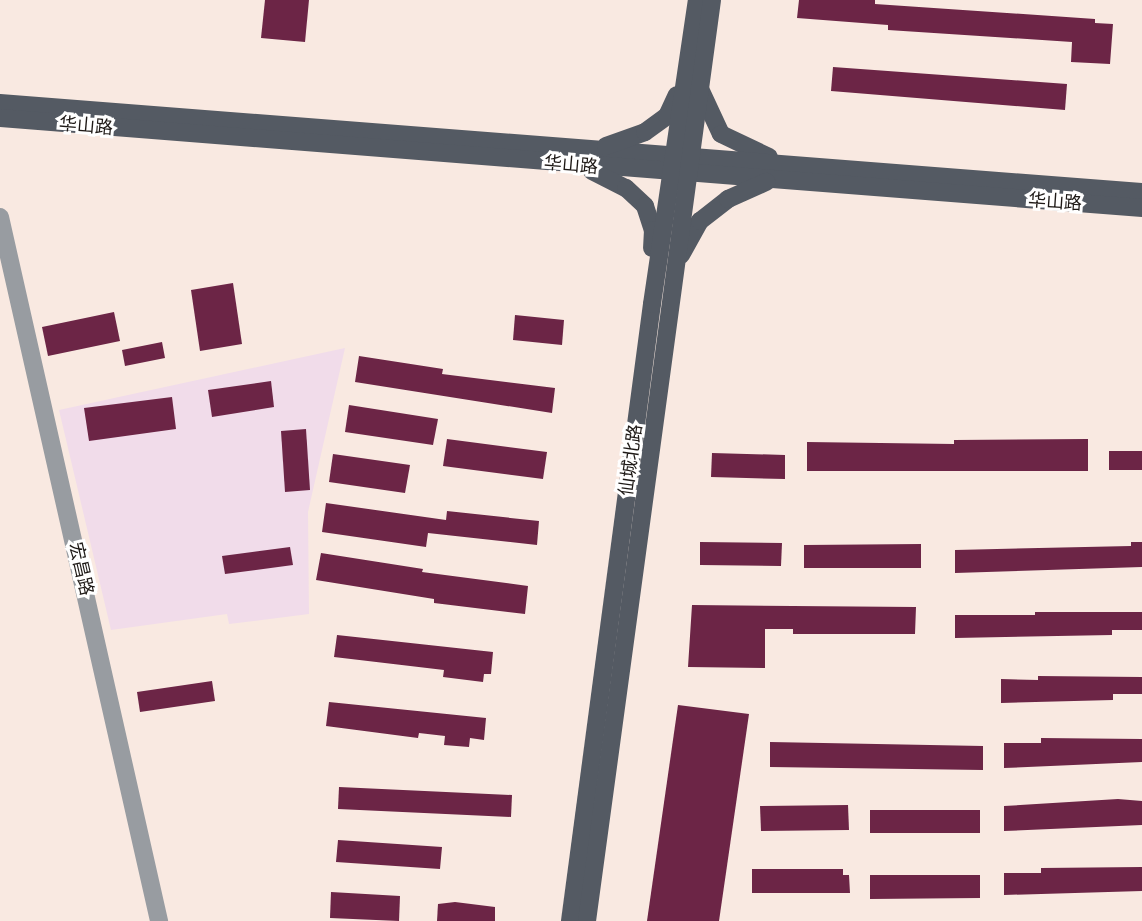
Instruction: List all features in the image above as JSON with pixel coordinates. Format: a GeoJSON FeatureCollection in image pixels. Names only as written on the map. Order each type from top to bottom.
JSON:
{"type":"FeatureCollection","features":[{"type":"Feature","properties":{"kind":"main road","name":"仙城北路"},"geometry":{"type":"LineString","coordinates":[[587,921],[676,265],[686,74],[697,0]]}},
{"type":"Feature","properties":{"kind":"main road","name":"仙城北路"},"geometry":{"type":"LineString","coordinates":[[570,921],[652,304],[700,87],[712,0]]}},
{"type":"Feature","properties":{"kind":"main road"},"geometry":{"type":"LineString","coordinates":[[595,149],[626,141],[667,116],[686,74]]}},
{"type":"Feature","properties":{"kind":"main road"},"geometry":{"type":"LineString","coordinates":[[700,87],[721,134],[788,164]]}},
{"type":"Feature","properties":{"kind":"main road"},"geometry":{"type":"LineString","coordinates":[[0,103],[595,149],[681,165],[788,164],[1142,192]]}},
{"type":"Feature","properties":{"kind":"main road","name":"华山路"},"geometry":{"type":"LineString","coordinates":[[0,118],[582,166],[681,165],[768,181],[1142,208]]}},
{"type":"Feature","properties":{"kind":"main road"},"geometry":{"type":"LineString","coordinates":[[582,166],[626,188],[645,206],[652,230],[652,304]]}},
{"type":"Feature","properties":{"kind":"main road"},"geometry":{"type":"LineString","coordinates":[[676,265],[700,221],[729,199],[768,181]]}},
{"type":"Feature","properties":{"kind":"street","name":"宏昌路"},"geometry":{"type":"LineString","coordinates":[[0,217],[159,921]]}},
{"type":"Feature","properties":{"kind":"shaded area"},"geometry":{"type":"Polygon","coordinates":[[[345,348],[308,512],[309,614],[229,624],[227,614],[111,630],[59,410],[345,348]]]}},
{"type":"Feature","properties":{"kind":"building"},"geometry":{"type":"Polygon","coordinates":[[[265,0],[309,0],[305,42],[261,38],[265,0]]]}},
{"type":"Feature","properties":{"kind":"building"},"geometry":{"type":"Polygon","coordinates":[[[799,0],[875,0],[875,4],[1095,19],[1095,23],[1113,24],[1110,64],[1071,62],[1072,42],[888,30],[888,25],[797,18],[799,0]]]}},
{"type":"Feature","properties":{"kind":"building"},"geometry":{"type":"Polygon","coordinates":[[[833,67],[1067,84],[1065,110],[831,91],[833,67]]]}},
{"type":"Feature","properties":{"kind":"building"},"geometry":{"type":"Polygon","coordinates":[[[233,283],[242,344],[200,351],[191,290],[233,283]]]}},
{"type":"Feature","properties":{"kind":"building"},"geometry":{"type":"Polygon","coordinates":[[[114,312],[120,341],[48,356],[42,327],[114,312]]]}},
{"type":"Feature","properties":{"kind":"building"},"geometry":{"type":"Polygon","coordinates":[[[515,315],[564,320],[562,345],[513,340],[515,315]]]}},
{"type":"Feature","properties":{"kind":"building"},"geometry":{"type":"Polygon","coordinates":[[[162,342],[165,358],[125,366],[122,350],[162,342]]]}},
{"type":"Feature","properties":{"kind":"building"},"geometry":{"type":"Polygon","coordinates":[[[359,356],[443,369],[442,374],[555,388],[552,413],[355,382],[359,356]]]}},
{"type":"Feature","properties":{"kind":"building"},"geometry":{"type":"Polygon","coordinates":[[[271,381],[274,407],[212,417],[208,390],[271,381]]]}},
{"type":"Feature","properties":{"kind":"building"},"geometry":{"type":"Polygon","coordinates":[[[172,397],[176,429],[89,441],[84,408],[172,397]]]}},
{"type":"Feature","properties":{"kind":"building"},"geometry":{"type":"Polygon","coordinates":[[[349,405],[438,419],[433,445],[345,432],[349,405]]]}},
{"type":"Feature","properties":{"kind":"building"},"geometry":{"type":"Polygon","coordinates":[[[306,429],[310,490],[285,492],[281,431],[306,429]]]}},
{"type":"Feature","properties":{"kind":"building"},"geometry":{"type":"Polygon","coordinates":[[[447,439],[547,452],[543,479],[443,466],[447,439]]]}},
{"type":"Feature","properties":{"kind":"building"},"geometry":{"type":"Polygon","coordinates":[[[1088,439],[1088,471],[807,471],[807,442],[954,444],[954,440],[1088,439]]]}},
{"type":"Feature","properties":{"kind":"building"},"geometry":{"type":"Polygon","coordinates":[[[1109,451],[1142,451],[1142,470],[1109,470],[1109,451]]]}},
{"type":"Feature","properties":{"kind":"building"},"geometry":{"type":"Polygon","coordinates":[[[712,453],[785,455],[785,479],[711,477],[712,453]]]}},
{"type":"Feature","properties":{"kind":"building"},"geometry":{"type":"Polygon","coordinates":[[[333,454],[410,465],[405,493],[329,482],[333,454]]]}},
{"type":"Feature","properties":{"kind":"building"},"geometry":{"type":"Polygon","coordinates":[[[326,503],[446,520],[447,511],[539,521],[537,545],[428,533],[426,547],[322,532],[326,503]]]}},
{"type":"Feature","properties":{"kind":"building"},"geometry":{"type":"Polygon","coordinates":[[[700,542],[782,543],[781,566],[700,565],[700,542]]]}},
{"type":"Feature","properties":{"kind":"building"},"geometry":{"type":"Polygon","coordinates":[[[1131,542],[1142,542],[1142,567],[955,573],[955,550],[1131,546],[1131,542]]]}},
{"type":"Feature","properties":{"kind":"building"},"geometry":{"type":"Polygon","coordinates":[[[921,544],[921,568],[804,568],[804,545],[921,544]]]}},
{"type":"Feature","properties":{"kind":"building"},"geometry":{"type":"Polygon","coordinates":[[[290,547],[293,565],[225,574],[222,556],[290,547]]]}},
{"type":"Feature","properties":{"kind":"building"},"geometry":{"type":"Polygon","coordinates":[[[321,553],[423,569],[422,572],[528,586],[525,614],[434,603],[434,599],[316,580],[321,553]]]}},
{"type":"Feature","properties":{"kind":"building"},"geometry":{"type":"Polygon","coordinates":[[[692,605],[916,607],[915,634],[793,634],[793,629],[765,629],[765,668],[688,667],[692,605]]]}},
{"type":"Feature","properties":{"kind":"building"},"geometry":{"type":"Polygon","coordinates":[[[1035,612],[1142,612],[1142,630],[1112,630],[1112,635],[955,638],[955,615],[1035,615],[1035,612]]]}},
{"type":"Feature","properties":{"kind":"building"},"geometry":{"type":"Polygon","coordinates":[[[337,635],[493,652],[491,674],[484,674],[483,682],[443,677],[444,670],[334,657],[337,635]]]}},
{"type":"Feature","properties":{"kind":"building"},"geometry":{"type":"Polygon","coordinates":[[[1038,676],[1142,677],[1142,694],[1113,694],[1113,700],[1001,703],[1001,679],[1038,680],[1038,676]]]}},
{"type":"Feature","properties":{"kind":"building"},"geometry":{"type":"Polygon","coordinates":[[[212,681],[215,701],[140,712],[137,692],[212,681]]]}},
{"type":"Feature","properties":{"kind":"building"},"geometry":{"type":"Polygon","coordinates":[[[329,702],[486,718],[484,740],[470,738],[469,747],[444,745],[445,736],[419,733],[418,738],[326,726],[329,702]]]}},
{"type":"Feature","properties":{"kind":"building"},"geometry":{"type":"Polygon","coordinates":[[[678,705],[749,714],[719,921],[647,921],[678,705]]]}},
{"type":"Feature","properties":{"kind":"building"},"geometry":{"type":"Polygon","coordinates":[[[1041,738],[1142,739],[1142,762],[1004,768],[1004,743],[1041,743],[1041,738]]]}},
{"type":"Feature","properties":{"kind":"building"},"geometry":{"type":"Polygon","coordinates":[[[770,742],[983,746],[983,770],[770,767],[770,742]]]}},
{"type":"Feature","properties":{"kind":"building"},"geometry":{"type":"Polygon","coordinates":[[[339,787],[512,795],[511,817],[338,809],[339,787]]]}},
{"type":"Feature","properties":{"kind":"building"},"geometry":{"type":"Polygon","coordinates":[[[1118,799],[1142,801],[1142,825],[1004,831],[1004,806],[1118,799]]]}},
{"type":"Feature","properties":{"kind":"building"},"geometry":{"type":"Polygon","coordinates":[[[848,805],[849,830],[761,831],[760,806],[848,805]]]}},
{"type":"Feature","properties":{"kind":"building"},"geometry":{"type":"Polygon","coordinates":[[[870,810],[980,810],[980,833],[870,833],[870,810]]]}},
{"type":"Feature","properties":{"kind":"building"},"geometry":{"type":"Polygon","coordinates":[[[338,840],[442,847],[440,869],[336,862],[338,840]]]}},
{"type":"Feature","properties":{"kind":"building"},"geometry":{"type":"Polygon","coordinates":[[[1142,867],[1142,891],[1004,895],[1004,873],[1041,873],[1041,868],[1142,867]]]}},
{"type":"Feature","properties":{"kind":"building"},"geometry":{"type":"Polygon","coordinates":[[[752,869],[843,869],[843,875],[849,875],[850,893],[752,893],[752,869]]]}},
{"type":"Feature","properties":{"kind":"building"},"geometry":{"type":"Polygon","coordinates":[[[870,875],[980,875],[980,898],[870,899],[870,875]]]}},
{"type":"Feature","properties":{"kind":"building"},"geometry":{"type":"Polygon","coordinates":[[[331,892],[400,896],[399,921],[330,918],[331,892]]]}},
{"type":"Feature","properties":{"kind":"building"},"geometry":{"type":"Polygon","coordinates":[[[455,902],[495,907],[495,921],[437,921],[438,904],[455,902]]]}}]}
